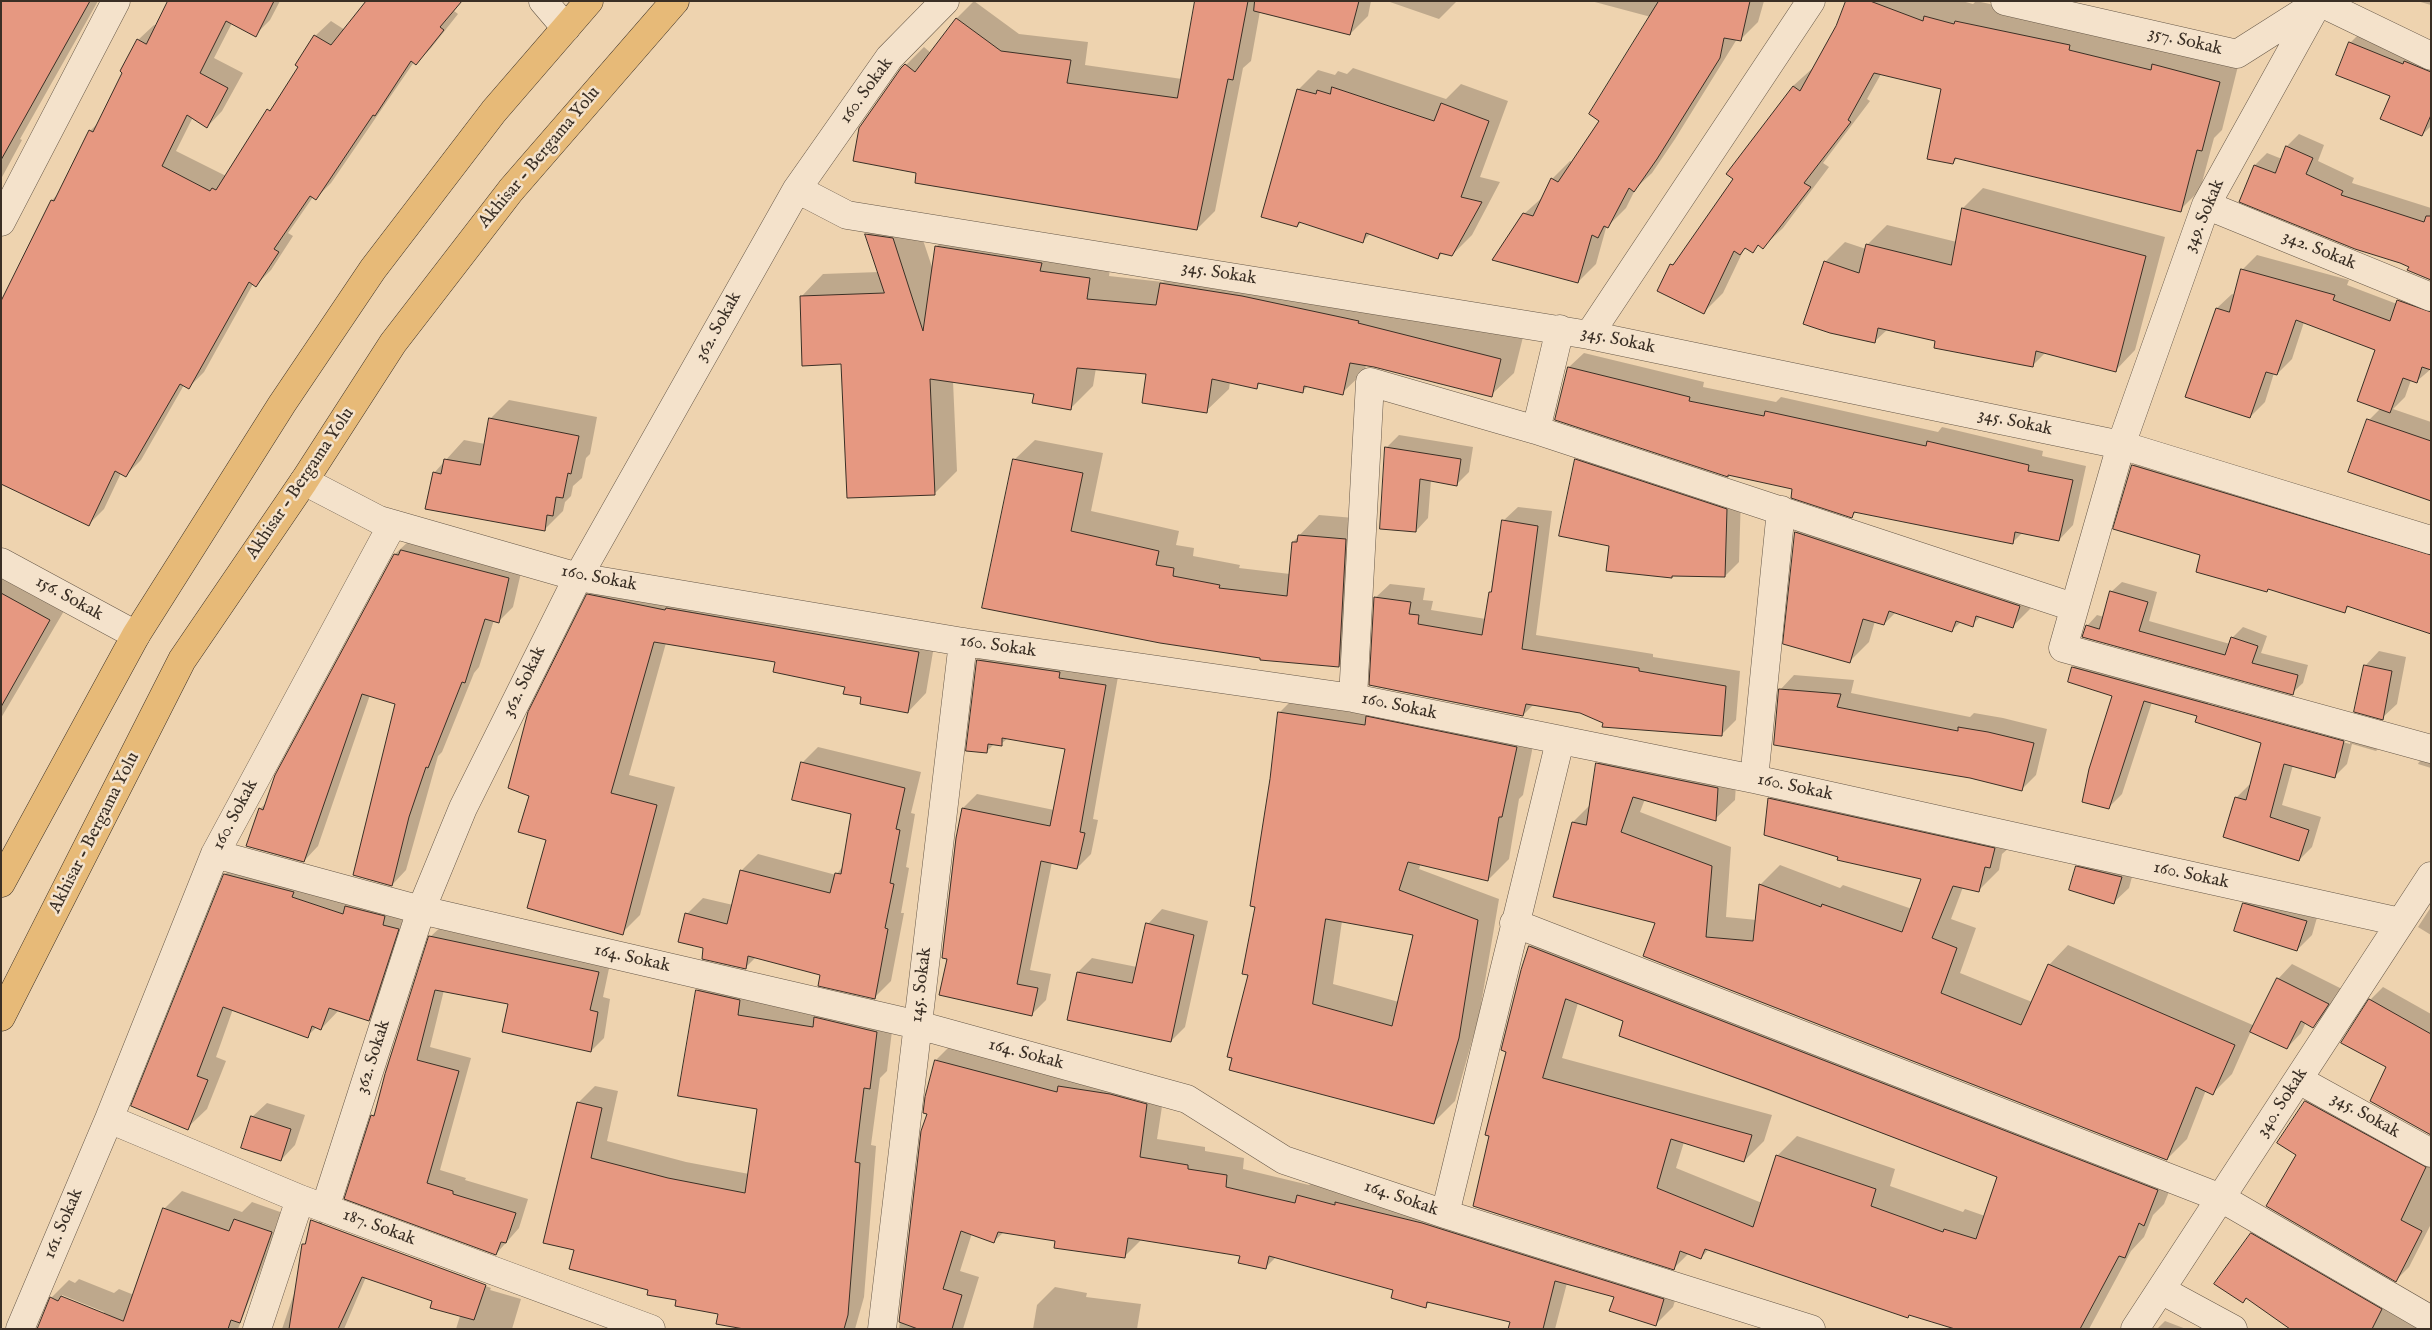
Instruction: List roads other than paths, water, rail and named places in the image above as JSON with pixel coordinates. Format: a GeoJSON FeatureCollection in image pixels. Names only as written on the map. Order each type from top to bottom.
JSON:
{"type":"FeatureCollection","features":[{"type":"Feature","properties":{"kind":"main road"},"geometry":{"type":"LineString","coordinates":[[3,875],[136,635],[282,404],[373,269],[494,111],[589,1]]}},
{"type":"Feature","properties":{"kind":"main road","name":"Akhisar - Bergama Yolu"},"geometry":{"type":"LineString","coordinates":[[1,1017],[182,660],[304,481],[393,343],[511,190],[674,1]]}},
{"type":"Feature","properties":{"kind":"street"},"geometry":{"type":"LineString","coordinates":[[1,222],[116,1]]}},
{"type":"Feature","properties":{"kind":"street"},"geometry":{"type":"LineString","coordinates":[[543,1],[566,28]]}},
{"type":"Feature","properties":{"kind":"street","name":"160. Sokak"},"geometry":{"type":"LineString","coordinates":[[797,189],[890,58],[945,1]]}},
{"type":"Feature","properties":{"kind":"street"},"geometry":{"type":"LineString","coordinates":[[1589,335],[1811,1]]}},
{"type":"Feature","properties":{"kind":"street","name":"357. Sokak"},"geometry":{"type":"LineString","coordinates":[[2005,1],[2237,54],[2319,1]]}},
{"type":"Feature","properties":{"kind":"street"},"geometry":{"type":"LineString","coordinates":[[2319,1],[2431,56]]}},
{"type":"Feature","properties":{"kind":"street","name":"349. Sokak"},"geometry":{"type":"LineString","coordinates":[[2319,1],[2206,205],[2121,445],[2063,648],[2431,749]]}},
{"type":"Feature","properties":{"kind":"street","name":"345. Sokak"},"geometry":{"type":"LineString","coordinates":[[797,189],[847,215],[1560,329],[2121,445],[2431,540]]}},
{"type":"Feature","properties":{"kind":"street","name":"362. Sokak"},"geometry":{"type":"LineString","coordinates":[[257,1329],[312,1203],[422,910],[463,808],[578,576],[797,189]]}},
{"type":"Feature","properties":{"kind":"street","name":"342. Sokak"},"geometry":{"type":"LineString","coordinates":[[2206,205],[2431,297]]}},
{"type":"Feature","properties":{"kind":"street"},"geometry":{"type":"LineString","coordinates":[[1536,430],[1560,329]]}},
{"type":"Feature","properties":{"kind":"street"},"geometry":{"type":"LineString","coordinates":[[1353,698],[1370,382],[1536,430],[2074,607]]}},
{"type":"Feature","properties":{"kind":"street","name":"160. Sokak"},"geometry":{"type":"LineString","coordinates":[[304,481],[379,520],[578,576],[962,642],[1353,698],[1754,779],[2400,922]]}},
{"type":"Feature","properties":{"kind":"street"},"geometry":{"type":"LineString","coordinates":[[1754,779],[1781,510]]}},
{"type":"Feature","properties":{"kind":"street","name":"160. Sokak"},"geometry":{"type":"LineString","coordinates":[[109,1119],[215,854],[392,524]]}},
{"type":"Feature","properties":{"kind":"street","name":"156. Sokak"},"geometry":{"type":"LineString","coordinates":[[1,562],[136,635]]}},
{"type":"Feature","properties":{"kind":"street","name":"145. Sokak"},"geometry":{"type":"LineString","coordinates":[[882,1329],[962,642]]}},
{"type":"Feature","properties":{"kind":"street"},"geometry":{"type":"LineString","coordinates":[[1445,1214],[1514,923],[1560,741]]}},
{"type":"Feature","properties":{"kind":"street","name":"164. Sokak"},"geometry":{"type":"LineString","coordinates":[[215,854],[422,910],[918,1025],[1187,1099],[1284,1160],[1445,1214],[1811,1329]]}},
{"type":"Feature","properties":{"kind":"street","name":"340. Sokak"},"geometry":{"type":"LineString","coordinates":[[2136,1329],[2431,876]]}},
{"type":"Feature","properties":{"kind":"street"},"geometry":{"type":"LineString","coordinates":[[1514,923],[2221,1198],[2431,1320]]}},
{"type":"Feature","properties":{"kind":"street","name":"345. Sokak"},"geometry":{"type":"LineString","coordinates":[[2299,1080],[2431,1152]]}},
{"type":"Feature","properties":{"kind":"street","name":"187. Sokak"},"geometry":{"type":"LineString","coordinates":[[109,1119],[312,1203],[651,1329]]}},
{"type":"Feature","properties":{"kind":"street","name":"161. Sokak"},"geometry":{"type":"LineString","coordinates":[[20,1329],[109,1119]]}},
{"type":"Feature","properties":{"kind":"street"},"geometry":{"type":"LineString","coordinates":[[2161,1290],[2233,1329]]}}]}
